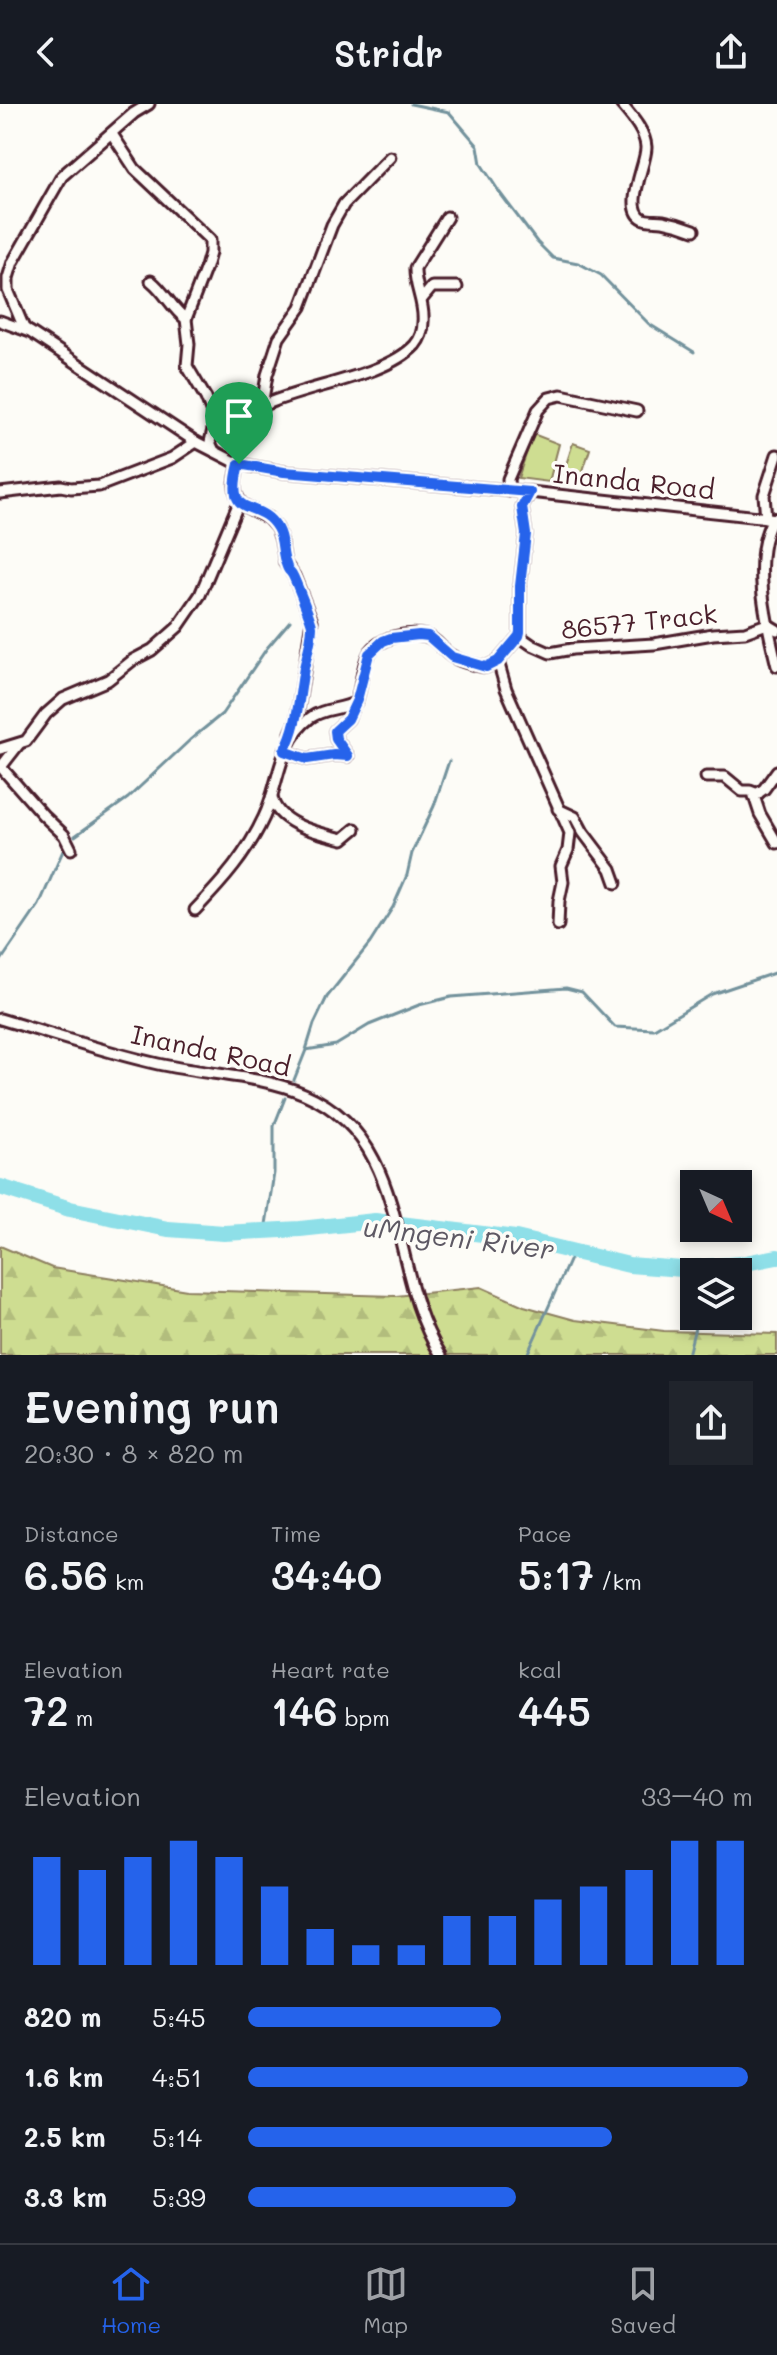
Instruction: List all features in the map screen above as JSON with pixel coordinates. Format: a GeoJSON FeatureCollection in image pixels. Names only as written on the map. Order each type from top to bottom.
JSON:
{"type":"FeatureCollection","features":[{"type":"Feature","properties":{"kind":"street"},"geometry":{"type":"LineString","coordinates":[[30,332],[24,328],[8,290],[13,262],[62,176],[134,113],[149,104]]}},
{"type":"Feature","properties":{"kind":"street"},"geometry":{"type":"LineString","coordinates":[[621,104],[645,140],[646,155],[639,176],[636,206],[640,216],[694,230]]}},
{"type":"Feature","properties":{"kind":"street"},"geometry":{"type":"LineString","coordinates":[[112,134],[135,169],[210,240],[210,253],[186,319],[189,344],[187,366],[206,398],[215,421],[210,442],[214,451]]}},
{"type":"Feature","properties":{"kind":"street"},"geometry":{"type":"LineString","coordinates":[[262,406],[267,375],[279,338],[301,307],[337,216],[344,204],[390,157]]}},
{"type":"Feature","properties":{"kind":"street"},"geometry":{"type":"LineString","coordinates":[[215,421],[388,364],[404,354],[419,340],[424,322],[422,299],[415,276],[416,264],[447,217]]}},
{"type":"Feature","properties":{"kind":"street"},"geometry":{"type":"LineString","coordinates":[[151,281],[186,319]]}},
{"type":"Feature","properties":{"kind":"street"},"geometry":{"type":"LineString","coordinates":[[422,299],[432,287],[457,287]]}},
{"type":"Feature","properties":{"kind":"street","name":"Inanda Road"},"geometry":{"type":"LineString","coordinates":[[0,321],[30,332],[196,442],[239,464],[284,472],[530,492],[772,519]]}},
{"type":"Feature","properties":{"kind":"street"},"geometry":{"type":"LineString","coordinates":[[509,491],[508,479],[530,426],[549,398],[557,395],[637,411]]}},
{"type":"Feature","properties":{"kind":"street"},"geometry":{"type":"LineString","coordinates":[[0,493],[61,486],[99,486],[172,458],[196,442]]}},
{"type":"Feature","properties":{"kind":"street"},"geometry":{"type":"LineString","coordinates":[[777,455],[764,495],[772,519],[763,547],[777,666]]}},
{"type":"Feature","properties":{"kind":"street"},"geometry":{"type":"LineString","coordinates":[[195,910],[231,873],[260,826],[272,797],[296,722],[312,621],[294,576],[285,563],[277,528],[268,518],[237,500],[234,484],[239,464]]}},
{"type":"Feature","properties":{"kind":"street"},"geometry":{"type":"LineString","coordinates":[[286,747],[307,759],[348,756],[336,739],[335,731],[348,719],[360,690],[369,654],[383,641],[425,635],[452,657],[462,661],[486,667],[498,661],[519,636],[522,623],[520,586],[526,534],[522,507],[530,492]]}},
{"type":"Feature","properties":{"kind":"street"},"geometry":{"type":"LineString","coordinates":[[0,749],[29,739],[46,714],[63,699],[108,680],[133,660],[152,650],[178,627],[200,595],[237,507],[243,505]]}},
{"type":"Feature","properties":{"kind":"street","name":"86577 Track"},"geometry":{"type":"LineString","coordinates":[[519,636],[550,653],[654,644],[772,627]]}},
{"type":"Feature","properties":{"kind":"street"},"geometry":{"type":"LineString","coordinates":[[498,661],[506,689],[570,833],[568,850],[561,866],[563,882],[558,925]]}},
{"type":"Feature","properties":{"kind":"street"},"geometry":{"type":"LineString","coordinates":[[286,747],[311,717],[354,704]]}},
{"type":"Feature","properties":{"kind":"street"},"geometry":{"type":"LineString","coordinates":[[19,744],[0,766],[64,835],[71,849]]}},
{"type":"Feature","properties":{"kind":"street"},"geometry":{"type":"LineString","coordinates":[[777,771],[754,796],[777,843]]}},
{"type":"Feature","properties":{"kind":"street"},"geometry":{"type":"LineString","coordinates":[[706,777],[725,777],[740,790],[758,794]]}},
{"type":"Feature","properties":{"kind":"street"},"geometry":{"type":"LineString","coordinates":[[272,797],[279,811],[309,830],[343,839],[355,829]]}},
{"type":"Feature","properties":{"kind":"street"},"geometry":{"type":"LineString","coordinates":[[558,809],[575,817],[616,883]]}},
{"type":"Feature","properties":{"kind":"street","name":"Inanda Road"},"geometry":{"type":"LineString","coordinates":[[0,1019],[177,1068],[286,1085],[323,1104],[347,1124],[366,1146],[379,1169],[414,1288],[430,1336],[441,1355]]}},
{"type":"Feature","properties":{"kind":"green space"},"geometry":{"type":"Polygon","coordinates":[[[533,434],[559,444],[549,482],[518,478],[533,434]]]}},
{"type":"Feature","properties":{"kind":"green space"},"geometry":{"type":"Polygon","coordinates":[[[573,443],[590,449],[580,480],[563,474],[573,443]]]}},
{"type":"Feature","properties":{"kind":"green space"},"geometry":{"type":"Polygon","coordinates":[[[0,1246],[52,1268],[187,1290],[396,1296],[481,1287],[524,1306],[575,1320],[664,1331],[777,1334],[777,1355],[0,1355],[0,1246]]]}},
{"type":"Feature","properties":{"kind":"waterway"},"geometry":{"type":"LineString","coordinates":[[411,104],[449,112],[478,146],[481,164],[500,193],[553,258],[578,263],[601,275],[649,324],[694,352]]}},
{"type":"Feature","properties":{"kind":"waterway"},"geometry":{"type":"LineString","coordinates":[[75,836],[128,798],[222,714],[267,648],[290,621]]}},
{"type":"Feature","properties":{"kind":"waterway"},"geometry":{"type":"LineString","coordinates":[[294,1080],[327,997],[370,943],[393,907],[449,761]]}},
{"type":"Feature","properties":{"kind":"waterway"},"geometry":{"type":"LineString","coordinates":[[0,962],[39,905],[66,844]]}},
{"type":"Feature","properties":{"kind":"waterway"},"geometry":{"type":"LineString","coordinates":[[306,1050],[336,1045],[369,1025],[419,1005],[451,997],[566,988],[582,992],[615,1027],[654,1029],[712,994],[777,972]]}},
{"type":"Feature","properties":{"kind":"waterway"},"geometry":{"type":"LineString","coordinates":[[265,1231],[274,1173],[274,1126],[285,1098]]}},
{"type":"Feature","properties":{"kind":"waterway","name":"uMngeni River"},"geometry":{"type":"LineString","coordinates":[[0,1187],[70,1209],[168,1229],[224,1233],[375,1221],[516,1238],[629,1265],[682,1269],[777,1257]]}},
{"type":"Feature","properties":{"kind":"waterway"},"geometry":{"type":"LineString","coordinates":[[527,1355],[573,1252]]}},
{"type":"Feature","properties":{"kind":"waterway"},"geometry":{"type":"LineString","coordinates":[[688,1355],[694,1330]]}},
{"type":"Feature","properties":{"kind":"route"},"geometry":{"type":"LineString","coordinates":[[239,464],[284,472],[530,492],[522,507],[526,534],[520,586],[522,623],[519,636],[498,661],[486,667],[452,657],[425,635],[383,641],[369,654],[357,700],[348,719],[335,731],[336,739],[348,756],[307,759],[284,751],[296,722],[312,621],[294,576],[285,563],[277,528],[268,518],[237,500],[234,484],[239,464]]}}]}
